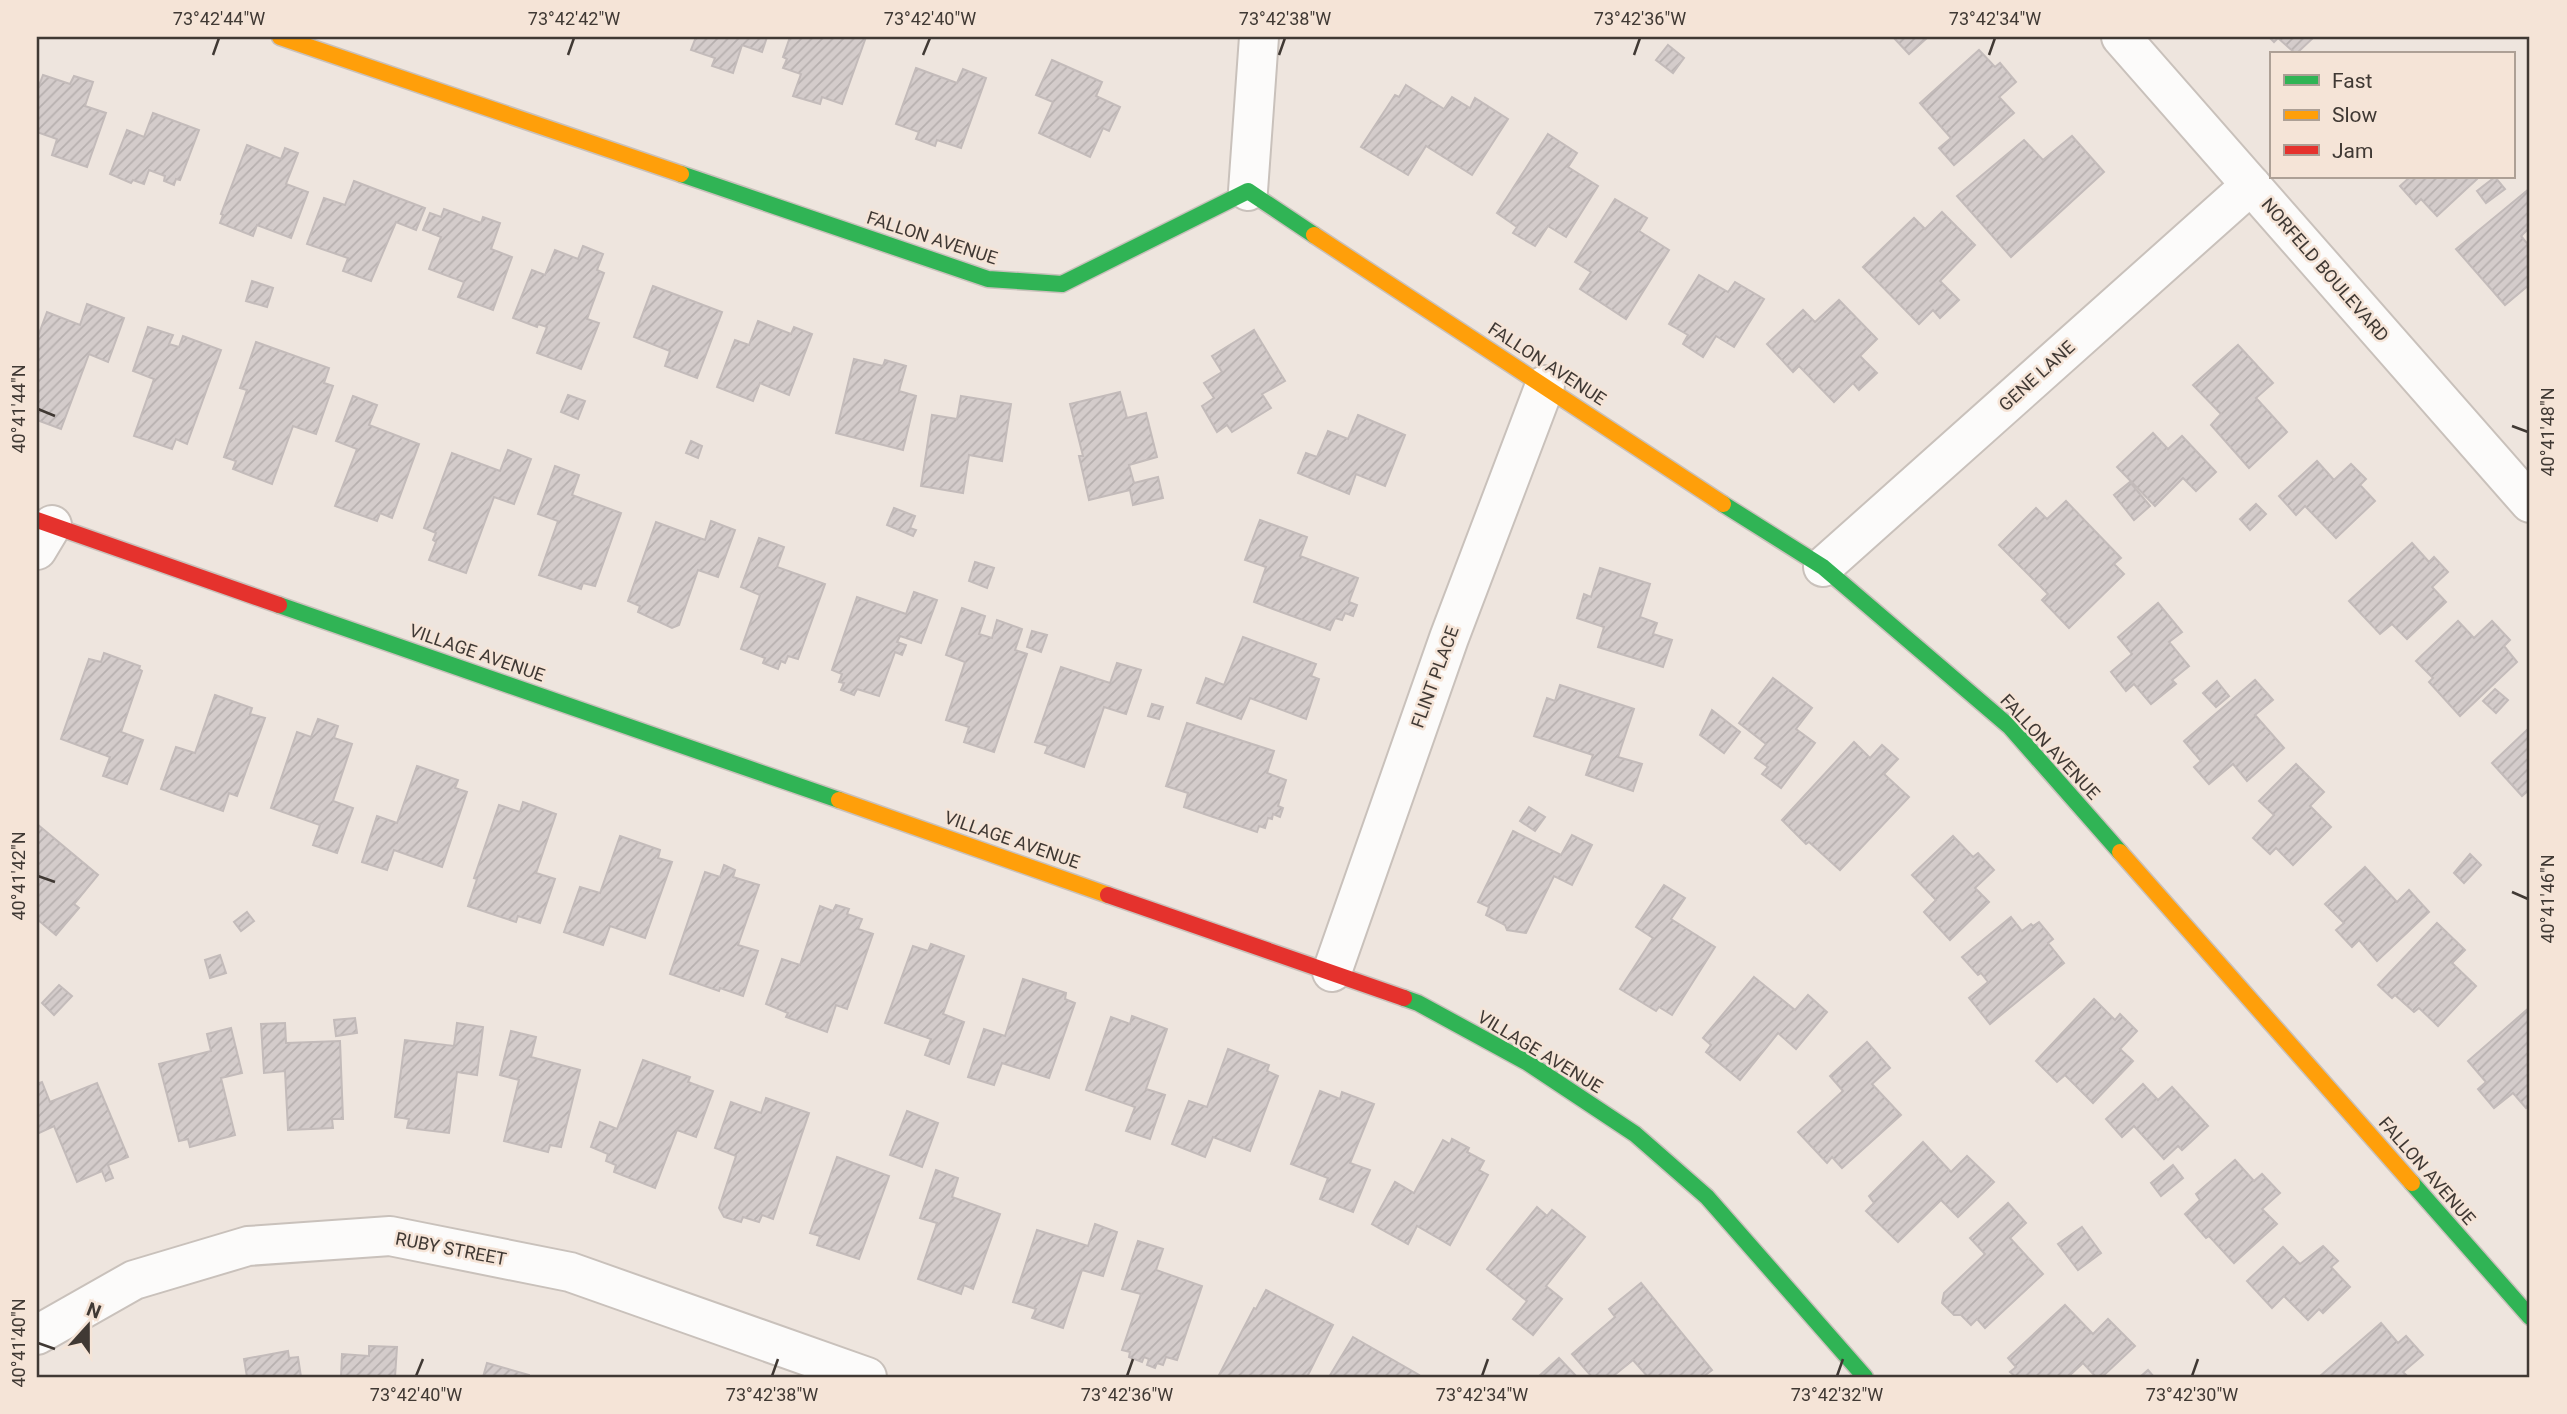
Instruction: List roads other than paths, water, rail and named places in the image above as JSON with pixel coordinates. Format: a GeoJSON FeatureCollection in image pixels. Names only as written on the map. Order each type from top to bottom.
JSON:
{"type":"FeatureCollection","features":[{"type":"Feature","properties":{"kind":"street","name":"FALLON AVENUE"},"geometry":{"type":"LineString","coordinates":[[280,37],[988,279],[1062,284],[1248,191],[1823,567],[2010,727],[2530,1317]]}},
{"type":"Feature","properties":{"kind":"street"},"geometry":{"type":"LineString","coordinates":[[1248,191],[1259,37]]}},
{"type":"Feature","properties":{"kind":"street","name":"NORFELD BOULEVARD"},"geometry":{"type":"LineString","coordinates":[[2120,37],[2530,503]]}},
{"type":"Feature","properties":{"kind":"street","name":"GENE LANE"},"geometry":{"type":"LineString","coordinates":[[1823,567],[2250,185]]}},
{"type":"Feature","properties":{"kind":"street","name":"FLINT PLACE"},"geometry":{"type":"LineString","coordinates":[[1332,972],[1449,638],[1545,385]]}},
{"type":"Feature","properties":{"kind":"street","name":"VILLAGE AVENUE"},"geometry":{"type":"LineString","coordinates":[[42,532],[1418,1003],[1528,1063],[1635,1134],[1707,1197],[1865,1377]]}},
{"type":"Feature","properties":{"kind":"street","name":"RUBY STREET"},"geometry":{"type":"LineString","coordinates":[[37,1335],[134,1280],[248,1245],[390,1236],[570,1272],[867,1377]]}}]}
